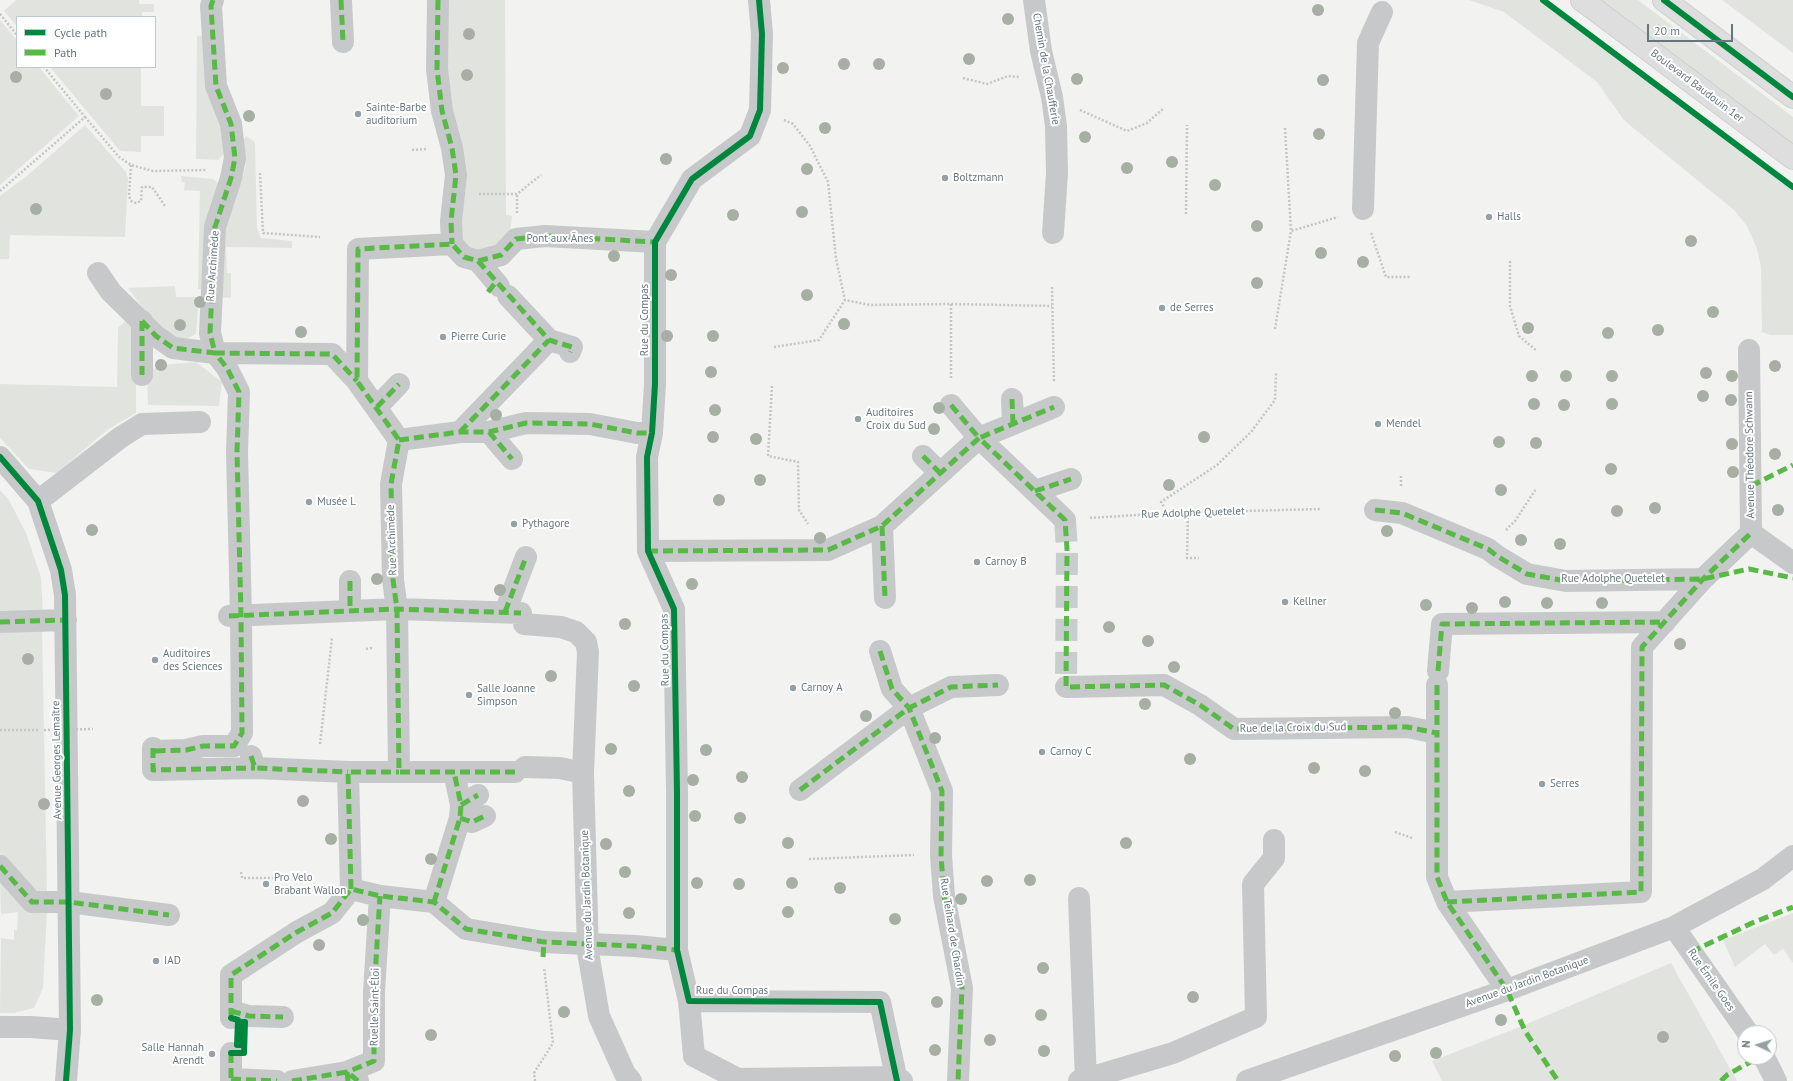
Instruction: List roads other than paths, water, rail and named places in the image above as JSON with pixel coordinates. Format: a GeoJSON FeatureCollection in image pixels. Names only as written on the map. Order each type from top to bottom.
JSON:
{"type":"FeatureCollection","features":[{"type":"Feature","properties":{"kind":"main road","name":"Boulevard Baudouin 1er"},"geometry":{"type":"LineString","coordinates":[[1582,0],[1793,158]]}},
{"type":"Feature","properties":{"kind":"main road"},"geometry":{"type":"LineString","coordinates":[[1664,0],[1793,96]]}},
{"type":"Feature","properties":{"kind":"street"},"geometry":{"type":"LineString","coordinates":[[341,0],[343,42]]}},
{"type":"Feature","properties":{"kind":"street"},"geometry":{"type":"LineString","coordinates":[[438,0],[437,69],[442,111],[452,148],[456,175],[451,221],[452,244],[464,257],[478,261],[499,288],[549,340],[572,347],[570,352]]}},
{"type":"Feature","properties":{"kind":"street"},"geometry":{"type":"LineString","coordinates":[[655,242],[692,179],[750,136],[760,110],[762,34],[759,0]]}},
{"type":"Feature","properties":{"kind":"street","name":"Chemin de la Chaufferie"},"geometry":{"type":"LineString","coordinates":[[1034,0],[1041,51],[1052,97],[1056,126],[1057,173],[1053,233]]}},
{"type":"Feature","properties":{"kind":"street","name":"Rue Archimède"},"geometry":{"type":"LineString","coordinates":[[212,3],[216,86],[231,124],[235,158],[214,227],[210,333],[215,353]]}},
{"type":"Feature","properties":{"kind":"street"},"geometry":{"type":"LineString","coordinates":[[1363,209],[1368,43],[1382,12]]}},
{"type":"Feature","properties":{"kind":"street","name":"Pont aux Ânes"},"geometry":{"type":"LineString","coordinates":[[478,261],[501,255],[516,239],[545,236],[655,242]]}},
{"type":"Feature","properties":{"kind":"street","name":"Rue du Compas"},"geometry":{"type":"LineString","coordinates":[[655,242],[655,384],[652,433],[648,457],[648,551],[674,609],[677,792],[677,950],[689,1001],[880,1002],[898,1080]]}},
{"type":"Feature","properties":{"kind":"street"},"geometry":{"type":"LineString","coordinates":[[357,381],[358,249],[452,244]]}},
{"type":"Feature","properties":{"kind":"street"},"geometry":{"type":"LineString","coordinates":[[98,273],[112,292],[156,336],[173,348],[215,353],[332,354],[357,381],[377,407],[399,440],[460,432],[489,432],[526,423],[590,424],[637,433],[652,433]]}},
{"type":"Feature","properties":{"kind":"street"},"geometry":{"type":"LineString","coordinates":[[142,321],[142,375]]}},
{"type":"Feature","properties":{"kind":"street"},"geometry":{"type":"LineString","coordinates":[[460,432],[549,340]]}},
{"type":"Feature","properties":{"kind":"street","name":"Avenue Théodore Schwann"},"geometry":{"type":"LineString","coordinates":[[1750,350],[1751,533],[1793,562]]}},
{"type":"Feature","properties":{"kind":"street"},"geometry":{"type":"LineString","coordinates":[[215,353],[227,368],[239,392],[235,616],[242,732],[234,746],[203,743],[186,750],[153,750],[153,770],[253,762],[348,772],[454,772],[560,768],[583,773]]}},
{"type":"Feature","properties":{"kind":"street"},"geometry":{"type":"LineString","coordinates":[[377,407],[398,384]]}},
{"type":"Feature","properties":{"kind":"street"},"geometry":{"type":"LineString","coordinates":[[1012,399],[1013,424]]}},
{"type":"Feature","properties":{"kind":"street"},"geometry":{"type":"LineString","coordinates":[[951,405],[979,438],[1065,520]]}},
{"type":"Feature","properties":{"kind":"street"},"geometry":{"type":"LineString","coordinates":[[648,551],[828,550],[882,526],[979,438],[1054,407]]}},
{"type":"Feature","properties":{"kind":"street"},"geometry":{"type":"LineString","coordinates":[[38,501],[120,438],[142,424],[200,422]]}},
{"type":"Feature","properties":{"kind":"street"},"geometry":{"type":"LineString","coordinates":[[489,432],[512,459]]}},
{"type":"Feature","properties":{"kind":"street","name":"Rue Archimède"},"geometry":{"type":"LineString","coordinates":[[399,440],[390,484],[393,580],[397,609],[399,772]]}},
{"type":"Feature","properties":{"kind":"street"},"geometry":{"type":"LineString","coordinates":[[923,456],[940,473]]}},
{"type":"Feature","properties":{"kind":"street","name":"Avenue Georges Lemaître"},"geometry":{"type":"LineString","coordinates":[[0,457],[38,501],[61,570],[65,595],[70,1030],[66,1081]]}},
{"type":"Feature","properties":{"kind":"street"},"geometry":{"type":"LineString","coordinates":[[1035,491],[1071,479]]}},
{"type":"Feature","properties":{"kind":"street","name":"Rue Adolphe Quetelet"},"geometry":{"type":"LineString","coordinates":[[1375,510],[1402,513],[1488,549],[1527,574],[1566,581],[1703,579]]}},
{"type":"Feature","properties":{"kind":"street"},"geometry":{"type":"LineString","coordinates":[[882,526],[885,598]]}},
{"type":"Feature","properties":{"kind":"street"},"geometry":{"type":"LineString","coordinates":[[1447,902],[1641,892],[1642,647],[1703,579],[1751,533]]}},
{"type":"Feature","properties":{"kind":"street"},"geometry":{"type":"LineString","coordinates":[[516,616],[526,557]]}},
{"type":"Feature","properties":{"kind":"street"},"geometry":{"type":"LineString","coordinates":[[350,581],[350,611]]}},
{"type":"Feature","properties":{"kind":"street","name":"Avenue du Jardin Botanique"},"geometry":{"type":"LineString","coordinates":[[235,616],[397,609],[516,616],[576,632],[586,642],[588,652],[583,773],[588,952],[599,1016],[626,1074],[632,1081]]}},
{"type":"Feature","properties":{"kind":"street"},"geometry":{"type":"LineString","coordinates":[[0,622],[66,620]]}},
{"type":"Feature","properties":{"kind":"street"},"geometry":{"type":"LineString","coordinates":[[1507,990],[1447,902],[1437,877],[1437,678],[1442,624],[1665,622]]}},
{"type":"Feature","properties":{"kind":"street"},"geometry":{"type":"LineString","coordinates":[[880,651],[892,689],[909,708]]}},
{"type":"Feature","properties":{"kind":"street"},"geometry":{"type":"LineString","coordinates":[[800,790],[909,708],[951,687],[998,685]]}},
{"type":"Feature","properties":{"kind":"street","name":"Rue de la Croix du Sud"},"geometry":{"type":"LineString","coordinates":[[1066,687],[1164,685],[1200,705],[1234,729],[1407,727],[1437,733]]}},
{"type":"Feature","properties":{"kind":"street","name":"Rue Teihard de Chardin"},"geometry":{"type":"LineString","coordinates":[[909,708],[942,791],[941,855],[944,896],[962,988],[958,1081]]}},
{"type":"Feature","properties":{"kind":"street"},"geometry":{"type":"LineString","coordinates":[[283,1016],[231,1015],[231,975],[297,932],[332,913],[351,889],[348,772]]}},
{"type":"Feature","properties":{"kind":"street"},"geometry":{"type":"LineString","coordinates":[[454,772],[472,822],[486,816]]}},
{"type":"Feature","properties":{"kind":"street"},"geometry":{"type":"LineString","coordinates":[[434,902],[466,806]]}},
{"type":"Feature","properties":{"kind":"street"},"geometry":{"type":"LineString","coordinates":[[1079,898],[1084,1080],[1172,1053],[1256,1017],[1254,884],[1274,858],[1274,840]]}},
{"type":"Feature","properties":{"kind":"street","name":"Avenue du Jardin Botanique"},"geometry":{"type":"LineString","coordinates":[[1247,1081],[1507,990],[1674,927],[1763,879],[1793,856]]}},
{"type":"Feature","properties":{"kind":"street"},"geometry":{"type":"LineString","coordinates":[[0,866],[32,902],[69,902],[169,915]]}},
{"type":"Feature","properties":{"kind":"street"},"geometry":{"type":"LineString","coordinates":[[351,889],[380,896],[434,902],[466,929],[551,947],[635,946],[677,950]]}},
{"type":"Feature","properties":{"kind":"street","name":"Ruelle Saint-Éloi"},"geometry":{"type":"LineString","coordinates":[[292,1081],[351,1078],[374,1061],[374,992],[380,896]]}},
{"type":"Feature","properties":{"kind":"street","name":"Rue Émile Goes"},"geometry":{"type":"LineString","coordinates":[[1674,927],[1742,1025]]}},
{"type":"Feature","properties":{"kind":"street"},"geometry":{"type":"LineString","coordinates":[[689,1001],[694,1056],[738,1079],[898,1080]]}},
{"type":"Feature","properties":{"kind":"street"},"geometry":{"type":"LineString","coordinates":[[0,1027],[31,1027],[70,1030]]}},
{"type":"Feature","properties":{"kind":"street"},"geometry":{"type":"LineString","coordinates":[[231,1053],[231,1080],[278,1081]]}},
{"type":"Feature","properties":{"kind":"street"},"geometry":{"type":"LineString","coordinates":[[1768,1065],[1776,1081]]}},
{"type":"Feature","properties":{"kind":"tunnel"},"geometry":{"type":"LineString","coordinates":[[1065,520],[1067,549],[1066,687]]}},
{"type":"Feature","properties":{"kind":"place","name":"Sainte-Barbe auditorium"},"geometry":{"type":"Point","coordinates":[358,114]}},
{"type":"Feature","properties":{"kind":"place","name":"Boltzmann"},"geometry":{"type":"Point","coordinates":[945,178]}},
{"type":"Feature","properties":{"kind":"place","name":"Halls"},"geometry":{"type":"Point","coordinates":[1489,217]}},
{"type":"Feature","properties":{"kind":"place","name":"de Serres"},"geometry":{"type":"Point","coordinates":[1162,308]}},
{"type":"Feature","properties":{"kind":"place","name":"Pierre Curie"},"geometry":{"type":"Point","coordinates":[443,337]}},
{"type":"Feature","properties":{"kind":"place","name":"Auditoires Croix du Sud"},"geometry":{"type":"Point","coordinates":[858,419]}},
{"type":"Feature","properties":{"kind":"place","name":"Mendel"},"geometry":{"type":"Point","coordinates":[1378,424]}},
{"type":"Feature","properties":{"kind":"place","name":"Musée L"},"geometry":{"type":"Point","coordinates":[309,502]}},
{"type":"Feature","properties":{"kind":"place","name":"Pythagore"},"geometry":{"type":"Point","coordinates":[514,524]}},
{"type":"Feature","properties":{"kind":"place","name":"Carnoy B"},"geometry":{"type":"Point","coordinates":[977,562]}},
{"type":"Feature","properties":{"kind":"place","name":"Kellner"},"geometry":{"type":"Point","coordinates":[1285,602]}},
{"type":"Feature","properties":{"kind":"place","name":"Auditoires des Sciences"},"geometry":{"type":"Point","coordinates":[155,660]}},
{"type":"Feature","properties":{"kind":"place","name":"Carnoy A"},"geometry":{"type":"Point","coordinates":[793,688]}},
{"type":"Feature","properties":{"kind":"place","name":"Salle Joanne Simpson"},"geometry":{"type":"Point","coordinates":[469,695]}},
{"type":"Feature","properties":{"kind":"place","name":"Carnoy C"},"geometry":{"type":"Point","coordinates":[1042,752]}},
{"type":"Feature","properties":{"kind":"place","name":"Serres"},"geometry":{"type":"Point","coordinates":[1542,784]}},
{"type":"Feature","properties":{"kind":"place","name":"Pro Velo Brabant Wallon"},"geometry":{"type":"Point","coordinates":[266,884]}},
{"type":"Feature","properties":{"kind":"place","name":"IAD"},"geometry":{"type":"Point","coordinates":[156,961]}},
{"type":"Feature","properties":{"kind":"place","name":"Salle Hannah Arendt"},"geometry":{"type":"Point","coordinates":[212,1054]}}]}
